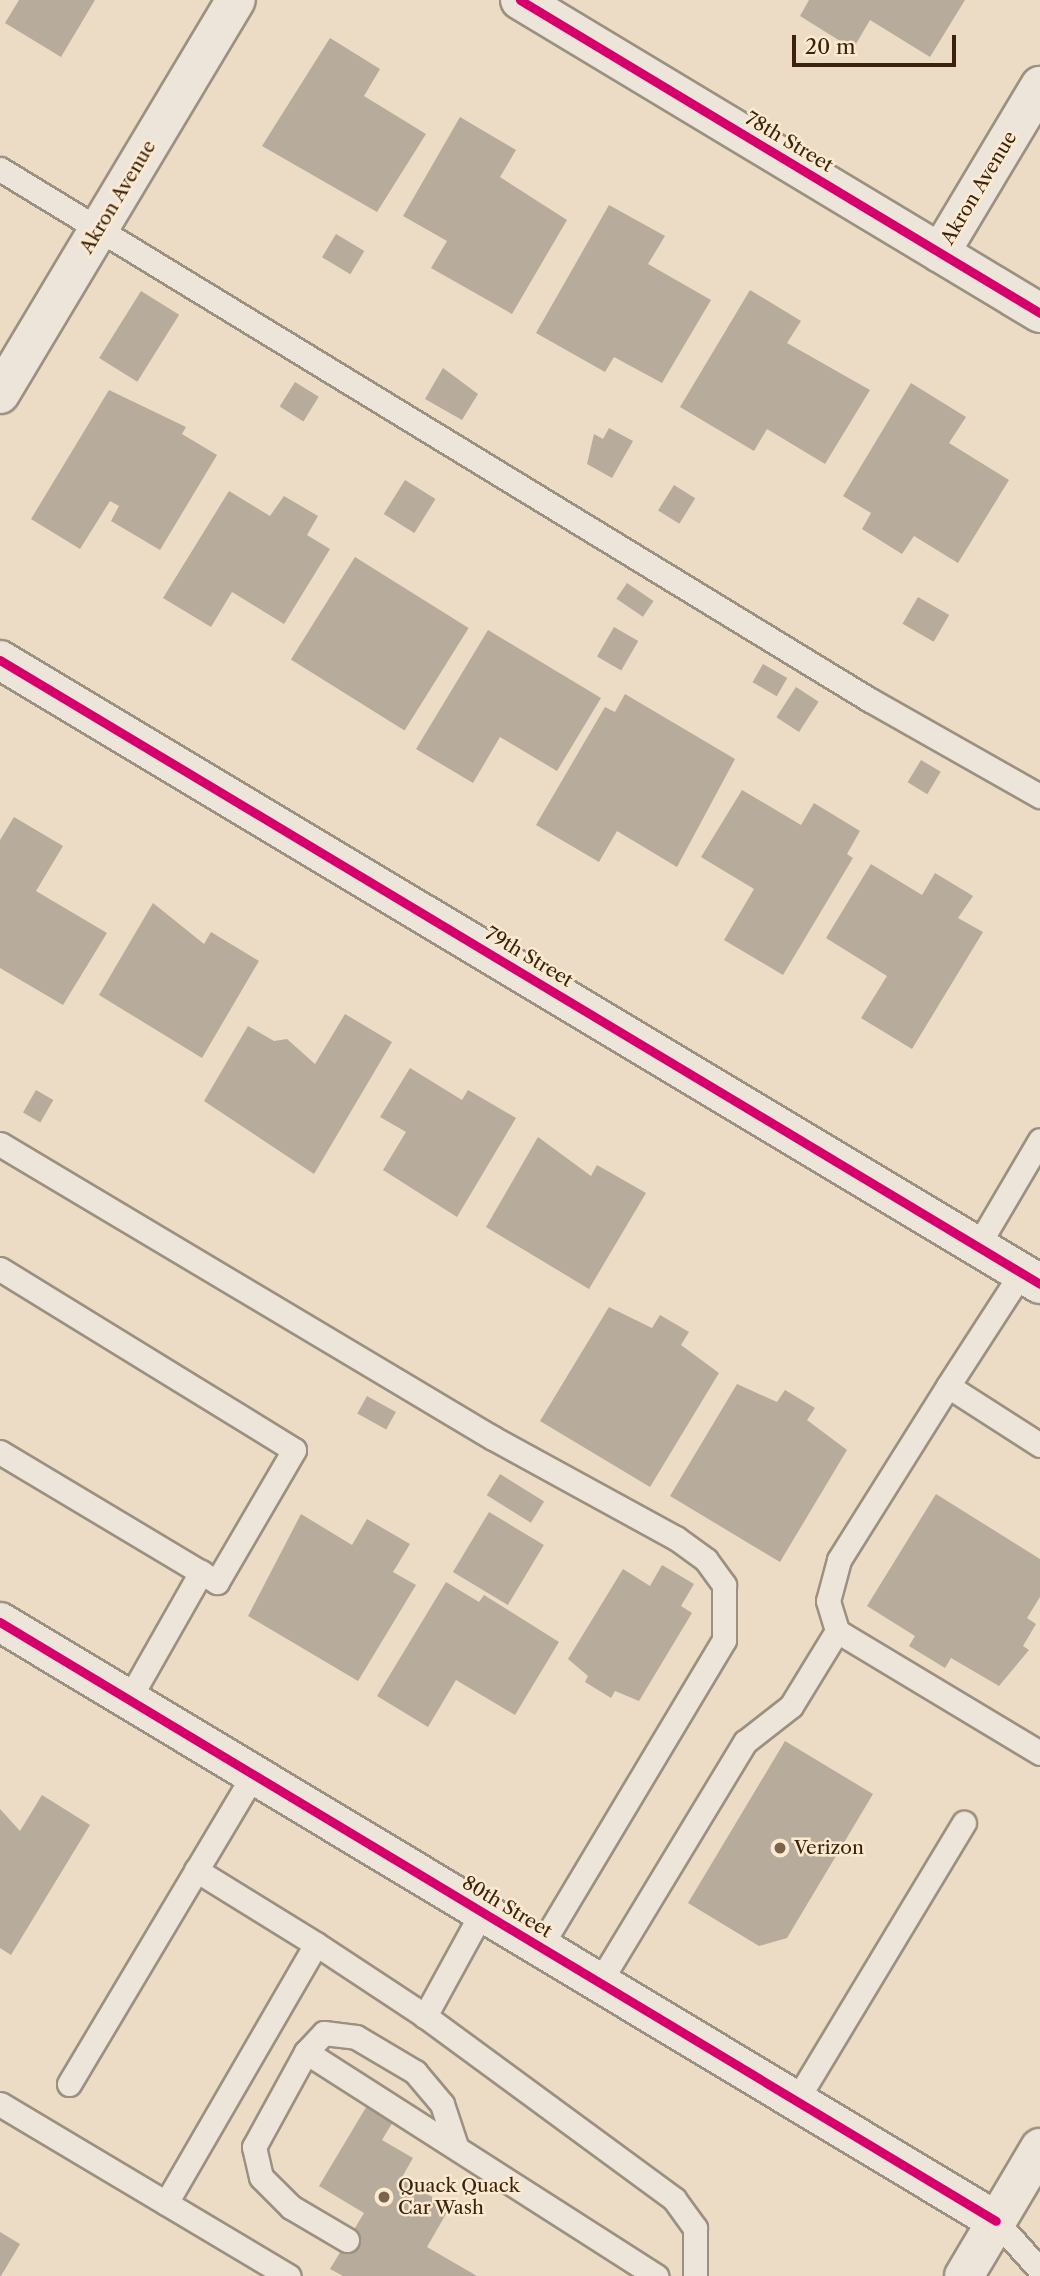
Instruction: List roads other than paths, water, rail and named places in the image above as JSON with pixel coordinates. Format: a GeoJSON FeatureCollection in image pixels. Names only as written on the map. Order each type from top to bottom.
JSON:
{"type":"FeatureCollection","features":[{"type":"Feature","properties":{"kind":"street","name":"Akron Avenue"},"geometry":{"type":"LineString","coordinates":[[0,394],[236,0]]}},
{"type":"Feature","properties":{"kind":"street","name":"78th Street"},"geometry":{"type":"LineString","coordinates":[[520,0],[1040,313]]}},
{"type":"Feature","properties":{"kind":"street","name":"Akron Avenue"},"geometry":{"type":"LineString","coordinates":[[940,253],[1040,86]]}},
{"type":"Feature","properties":{"kind":"street","name":"79th Street"},"geometry":{"type":"LineString","coordinates":[[0,660],[1030,1278]]}},
{"type":"Feature","properties":{"kind":"street","name":"80th Street"},"geometry":{"type":"LineString","coordinates":[[0,1622],[996,2221]]}},
{"type":"Feature","properties":{"kind":"street"},"geometry":{"type":"LineString","coordinates":[[964,2276],[1040,2148]]}},
{"type":"Feature","properties":{"kind":"lane"},"geometry":{"type":"LineString","coordinates":[[0,169],[870,700],[1040,796]]}},
{"type":"Feature","properties":{"kind":"lane"},"geometry":{"type":"LineString","coordinates":[[978,1247],[1040,1140]]}},
{"type":"Feature","properties":{"kind":"lane"},"geometry":{"type":"LineString","coordinates":[[0,1144],[493,1438],[676,1538],[706,1560],[724,1585],[724,1640],[540,1947]]}},
{"type":"Feature","properties":{"kind":"lane"},"geometry":{"type":"LineString","coordinates":[[0,1269],[294,1450],[217,1582],[0,1452]]}},
{"type":"Feature","properties":{"kind":"lane"},"geometry":{"type":"LineString","coordinates":[[1030,1278],[948,1386],[839,1560],[828,1601],[837,1631],[1040,1753]]}},
{"type":"Feature","properties":{"kind":"lane"},"geometry":{"type":"LineString","coordinates":[[948,1386],[1040,1445]]}},
{"type":"Feature","properties":{"kind":"lane"},"geometry":{"type":"LineString","coordinates":[[129,1699],[201,1572]]}},
{"type":"Feature","properties":{"kind":"lane"},"geometry":{"type":"LineString","coordinates":[[599,1983],[745,1742],[791,1706],[837,1631]]}},
{"type":"Feature","properties":{"kind":"lane"},"geometry":{"type":"LineString","coordinates":[[69,2084],[253,1775]]}},
{"type":"Feature","properties":{"kind":"lane"},"geometry":{"type":"LineString","coordinates":[[796,2101],[964,1823]]}},
{"type":"Feature","properties":{"kind":"lane"},"geometry":{"type":"LineString","coordinates":[[197,1870],[425,2016],[674,2199],[695,2228],[695,2276]]}},
{"type":"Feature","properties":{"kind":"lane"},"geometry":{"type":"LineString","coordinates":[[425,2016],[482,1912]]}},
{"type":"Feature","properties":{"kind":"lane"},"geometry":{"type":"LineString","coordinates":[[166,2203],[316,1944]]}},
{"type":"Feature","properties":{"kind":"lane"},"geometry":{"type":"LineString","coordinates":[[347,2240],[290,2207],[261,2177],[254,2147],[306,2052],[324,2034],[356,2037],[415,2072],[442,2104],[456,2146]]}},
{"type":"Feature","properties":{"kind":"lane"},"geometry":{"type":"LineString","coordinates":[[306,2052],[656,2276]]}},
{"type":"Feature","properties":{"kind":"lane"},"geometry":{"type":"LineString","coordinates":[[0,2104],[289,2276]]}},
{"type":"Feature","properties":{"kind":"lane"},"geometry":{"type":"LineString","coordinates":[[996,2221],[1040,2270]]}},
{"type":"Feature","properties":{"kind":"place","name":"Verizon"},"geometry":{"type":"Point","coordinates":[780,1848]}},
{"type":"Feature","properties":{"kind":"place","name":"Quack Quack Car Wash"},"geometry":{"type":"Point","coordinates":[384,2197]}}]}
